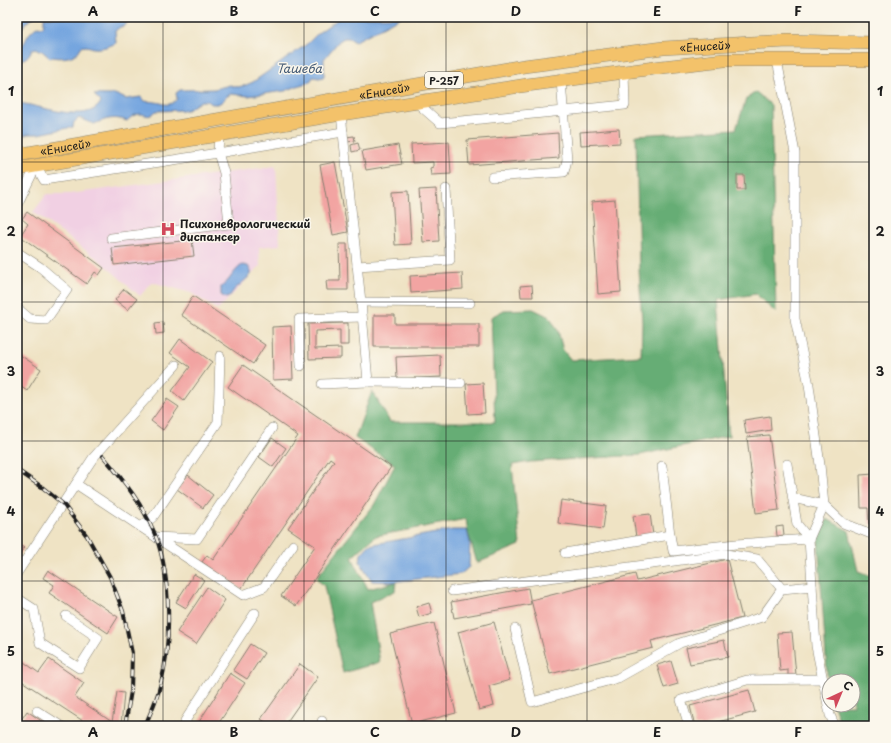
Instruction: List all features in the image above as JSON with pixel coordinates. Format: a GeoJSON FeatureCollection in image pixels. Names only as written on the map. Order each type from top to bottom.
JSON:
{"type":"FeatureCollection","features":[{"type":"Feature","properties":{"kind":"highway","name":"«Енисей»"},"geometry":{"type":"LineString","coordinates":[[17,155],[563,61],[663,48],[788,41],[874,43]]}},
{"type":"Feature","properties":{"kind":"highway","name":"«Енисей»"},"geometry":{"type":"LineString","coordinates":[[17,169],[341,114],[561,80],[724,60],[874,60]]}},
{"type":"Feature","properties":{"kind":"street"},"geometry":{"type":"LineString","coordinates":[[777,60],[795,153],[795,319],[809,385],[824,506],[809,539],[816,646],[822,673]]}},
{"type":"Feature","properties":{"kind":"street"},"geometry":{"type":"LineString","coordinates":[[416,102],[440,123],[625,105],[624,72]]}},
{"type":"Feature","properties":{"kind":"street"},"geometry":{"type":"LineString","coordinates":[[492,176],[564,172],[567,160],[561,80]]}},
{"type":"Feature","properties":{"kind":"street"},"geometry":{"type":"LineString","coordinates":[[341,114],[368,382]]}},
{"type":"Feature","properties":{"kind":"street"},"geometry":{"type":"LineString","coordinates":[[36,166],[44,180],[342,132]]}},
{"type":"Feature","properties":{"kind":"street"},"geometry":{"type":"LineString","coordinates":[[112,238],[229,224],[224,173],[218,153],[219,135]]}},
{"type":"Feature","properties":{"kind":"street"},"geometry":{"type":"LineString","coordinates":[[17,205],[36,166]]}},
{"type":"Feature","properties":{"kind":"street"},"geometry":{"type":"LineString","coordinates":[[357,266],[450,260],[446,189]]}},
{"type":"Feature","properties":{"kind":"street"},"geometry":{"type":"LineString","coordinates":[[17,252],[40,267],[67,290],[46,320],[30,319],[17,308]]}},
{"type":"Feature","properties":{"kind":"street"},"geometry":{"type":"LineString","coordinates":[[361,302],[470,303]]}},
{"type":"Feature","properties":{"kind":"street"},"geometry":{"type":"LineString","coordinates":[[301,366],[299,319],[362,317]]}},
{"type":"Feature","properties":{"kind":"street"},"geometry":{"type":"LineString","coordinates":[[141,527],[153,517],[218,422],[220,356]]}},
{"type":"Feature","properties":{"kind":"street"},"geometry":{"type":"LineString","coordinates":[[17,573],[93,458],[176,365]]}},
{"type":"Feature","properties":{"kind":"street"},"geometry":{"type":"LineString","coordinates":[[322,384],[368,382],[461,383]]}},
{"type":"Feature","properties":{"kind":"street"},"geometry":{"type":"LineString","coordinates":[[156,537],[197,539],[272,428]]}},
{"type":"Feature","properties":{"kind":"street"},"geometry":{"type":"LineString","coordinates":[[787,464],[798,524],[809,539]]}},
{"type":"Feature","properties":{"kind":"street"},"geometry":{"type":"LineString","coordinates":[[662,466],[673,551],[736,544],[809,539]]}},
{"type":"Feature","properties":{"kind":"street"},"geometry":{"type":"LineString","coordinates":[[76,484],[243,595],[264,587],[293,545]]}},
{"type":"Feature","properties":{"kind":"street"},"geometry":{"type":"LineString","coordinates":[[793,498],[824,506],[843,523],[874,534]]}},
{"type":"Feature","properties":{"kind":"street"},"geometry":{"type":"LineString","coordinates":[[565,553],[670,535]]}},
{"type":"Feature","properties":{"kind":"street"},"geometry":{"type":"LineString","coordinates":[[452,591],[726,554],[757,559],[782,589]]}},
{"type":"Feature","properties":{"kind":"street"},"geometry":{"type":"LineString","coordinates":[[515,629],[532,702],[618,678],[680,643],[762,617],[782,589],[812,586]]}},
{"type":"Feature","properties":{"kind":"street"},"geometry":{"type":"LineString","coordinates":[[17,598],[34,609],[40,643],[79,668],[98,638],[66,616]]}},
{"type":"Feature","properties":{"kind":"street"},"geometry":{"type":"LineString","coordinates":[[188,726],[185,721],[255,613]]}},
{"type":"Feature","properties":{"kind":"street"},"geometry":{"type":"LineString","coordinates":[[689,726],[681,700],[748,680],[821,679]]}},
{"type":"Feature","properties":{"kind":"street"},"geometry":{"type":"LineString","coordinates":[[37,711],[61,726]]}},
{"type":"Feature","properties":{"kind":"street"},"geometry":{"type":"LineString","coordinates":[[830,713],[835,726]]}},
{"type":"Feature","properties":{"kind":"shaded area","name":"Психоневрологический диспансер"},"geometry":{"type":"Polygon","coordinates":[[[276,166],[280,245],[259,247],[260,266],[218,310],[191,293],[152,282],[140,296],[99,260],[33,212],[47,194],[69,194],[276,166]]]}},
{"type":"Feature","properties":{"kind":"green space"},"geometry":{"type":"Polygon","coordinates":[[[756,92],[771,105],[776,313],[756,294],[718,300],[729,436],[640,455],[530,462],[512,465],[520,545],[477,563],[468,533],[466,519],[376,536],[352,557],[368,589],[396,582],[395,591],[370,602],[380,662],[343,673],[324,586],[316,578],[374,505],[395,465],[355,438],[372,391],[390,422],[495,422],[491,317],[504,310],[533,309],[550,317],[558,331],[563,350],[571,360],[641,356],[642,323],[639,269],[636,135],[736,129],[746,99],[756,92]]]}},
{"type":"Feature","properties":{"kind":"green space"},"geometry":{"type":"Polygon","coordinates":[[[827,519],[849,531],[858,571],[874,577],[874,726],[841,726],[837,713],[861,713],[861,673],[827,673],[818,540],[827,519]]]}},
{"type":"Feature","properties":{"kind":"water"},"geometry":{"type":"Polygon","coordinates":[[[17,17],[34,17],[20,30],[17,28],[17,17]]]}},
{"type":"Feature","properties":{"kind":"water"},"geometry":{"type":"Polygon","coordinates":[[[44,17],[77,17],[85,20],[93,17],[130,17],[125,26],[120,27],[115,31],[116,43],[111,45],[103,48],[83,46],[73,56],[60,58],[50,58],[36,48],[31,51],[26,58],[17,60],[17,50],[22,46],[30,33],[37,26],[43,27],[44,17]]]}},
{"type":"Feature","properties":{"kind":"water","name":"Ташеба"},"geometry":{"type":"Polygon","coordinates":[[[341,17],[401,17],[354,42],[349,38],[344,38],[339,41],[324,59],[324,77],[313,77],[310,82],[285,91],[248,96],[231,94],[218,104],[201,101],[187,110],[156,111],[148,116],[138,114],[127,121],[110,119],[94,124],[79,118],[74,122],[73,127],[39,134],[28,134],[17,138],[17,103],[74,113],[95,109],[101,102],[94,95],[115,94],[126,99],[141,97],[145,101],[169,104],[177,99],[176,93],[180,90],[214,89],[230,85],[238,87],[246,85],[253,82],[307,44],[318,33],[341,17]]]}},
{"type":"Feature","properties":{"kind":"water"},"geometry":{"type":"Polygon","coordinates":[[[242,265],[248,266],[251,271],[251,275],[234,290],[229,297],[226,298],[221,295],[221,287],[242,265]]]}},
{"type":"Feature","properties":{"kind":"water"},"geometry":{"type":"Polygon","coordinates":[[[452,530],[467,530],[470,542],[469,567],[461,574],[392,582],[372,581],[360,562],[361,554],[369,545],[452,530]]]}},
{"type":"Feature","properties":{"kind":"building"},"geometry":{"type":"Polygon","coordinates":[[[619,129],[620,143],[581,145],[580,132],[619,129]]]}},
{"type":"Feature","properties":{"kind":"building"},"geometry":{"type":"Polygon","coordinates":[[[558,133],[559,158],[469,165],[467,140],[558,133]]]}},
{"type":"Feature","properties":{"kind":"building"},"geometry":{"type":"Polygon","coordinates":[[[354,136],[355,141],[347,142],[346,137],[354,136]]]}},
{"type":"Feature","properties":{"kind":"building"},"geometry":{"type":"Polygon","coordinates":[[[449,142],[451,174],[431,175],[430,168],[433,167],[433,162],[412,163],[411,144],[449,142]]]}},
{"type":"Feature","properties":{"kind":"building"},"geometry":{"type":"Polygon","coordinates":[[[358,143],[360,150],[352,152],[351,145],[358,143]]]}},
{"type":"Feature","properties":{"kind":"building"},"geometry":{"type":"Polygon","coordinates":[[[398,145],[402,164],[366,170],[362,151],[398,145]]]}},
{"type":"Feature","properties":{"kind":"building"},"geometry":{"type":"Polygon","coordinates":[[[335,162],[348,232],[333,235],[320,165],[335,162]]]}},
{"type":"Feature","properties":{"kind":"building"},"geometry":{"type":"Polygon","coordinates":[[[737,175],[744,175],[745,190],[737,190],[737,175]]]}},
{"type":"Feature","properties":{"kind":"building"},"geometry":{"type":"Polygon","coordinates":[[[436,189],[439,241],[423,242],[419,190],[436,189]]]}},
{"type":"Feature","properties":{"kind":"building"},"geometry":{"type":"Polygon","coordinates":[[[408,191],[411,244],[395,245],[392,192],[408,191]]]}},
{"type":"Feature","properties":{"kind":"building"},"geometry":{"type":"Polygon","coordinates":[[[615,200],[621,292],[598,294],[592,202],[615,200]]]}},
{"type":"Feature","properties":{"kind":"building"},"geometry":{"type":"Polygon","coordinates":[[[27,212],[104,268],[99,275],[95,272],[87,284],[20,236],[28,224],[22,219],[27,212]]]}},
{"type":"Feature","properties":{"kind":"building","name":"Психоневрологический диспансер"},"geometry":{"type":"Polygon","coordinates":[[[192,240],[194,256],[114,265],[112,248],[192,240]]]}},
{"type":"Feature","properties":{"kind":"building"},"geometry":{"type":"Polygon","coordinates":[[[339,244],[347,244],[348,290],[327,290],[326,281],[340,281],[339,244]]]}},
{"type":"Feature","properties":{"kind":"building"},"geometry":{"type":"Polygon","coordinates":[[[462,273],[463,289],[411,293],[410,276],[462,273]]]}},
{"type":"Feature","properties":{"kind":"building"},"geometry":{"type":"Polygon","coordinates":[[[532,285],[533,297],[521,297],[520,286],[532,285]]]}},
{"type":"Feature","properties":{"kind":"building"},"geometry":{"type":"Polygon","coordinates":[[[124,289],[137,299],[128,310],[115,300],[124,289]]]}},
{"type":"Feature","properties":{"kind":"building"},"geometry":{"type":"Polygon","coordinates":[[[193,296],[265,345],[253,364],[181,315],[193,296]]]}},
{"type":"Feature","properties":{"kind":"building"},"geometry":{"type":"Polygon","coordinates":[[[374,315],[395,315],[395,324],[479,324],[479,347],[374,347],[374,315]]]}},
{"type":"Feature","properties":{"kind":"building"},"geometry":{"type":"Polygon","coordinates":[[[163,322],[164,333],[156,334],[155,323],[163,322]]]}},
{"type":"Feature","properties":{"kind":"building"},"geometry":{"type":"Polygon","coordinates":[[[348,323],[348,345],[340,345],[340,330],[315,331],[315,349],[341,348],[341,358],[309,359],[308,324],[348,323]]]}},
{"type":"Feature","properties":{"kind":"building"},"geometry":{"type":"Polygon","coordinates":[[[291,326],[293,379],[273,380],[272,327],[291,326]]]}},
{"type":"Feature","properties":{"kind":"building"},"geometry":{"type":"Polygon","coordinates":[[[180,339],[212,362],[184,401],[172,391],[190,367],[170,353],[180,339]]]}},
{"type":"Feature","properties":{"kind":"building"},"geometry":{"type":"Polygon","coordinates":[[[17,353],[41,369],[27,391],[17,384],[17,353]]]}},
{"type":"Feature","properties":{"kind":"building"},"geometry":{"type":"Polygon","coordinates":[[[440,355],[441,377],[397,379],[396,357],[440,355]]]}},
{"type":"Feature","properties":{"kind":"building"},"geometry":{"type":"Polygon","coordinates":[[[243,365],[391,467],[296,606],[281,596],[315,546],[288,528],[334,461],[330,458],[241,589],[202,562],[207,555],[213,560],[298,436],[228,387],[243,365]]]}},
{"type":"Feature","properties":{"kind":"building"},"geometry":{"type":"Polygon","coordinates":[[[483,383],[485,413],[468,414],[466,384],[483,383]]]}},
{"type":"Feature","properties":{"kind":"building"},"geometry":{"type":"Polygon","coordinates":[[[167,399],[179,407],[163,430],[151,421],[167,399]]]}},
{"type":"Feature","properties":{"kind":"building"},"geometry":{"type":"Polygon","coordinates":[[[770,416],[771,430],[746,434],[744,420],[770,416]]]}},
{"type":"Feature","properties":{"kind":"building"},"geometry":{"type":"Polygon","coordinates":[[[769,435],[779,510],[756,513],[747,437],[769,435]]]}},
{"type":"Feature","properties":{"kind":"building"},"geometry":{"type":"Polygon","coordinates":[[[272,438],[286,448],[273,467],[259,457],[272,438]]]}},
{"type":"Feature","properties":{"kind":"building"},"geometry":{"type":"Polygon","coordinates":[[[874,474],[874,524],[869,524],[868,508],[861,508],[860,475],[874,474]]]}},
{"type":"Feature","properties":{"kind":"building"},"geometry":{"type":"Polygon","coordinates":[[[188,475],[213,495],[203,508],[177,489],[188,475]]]}},
{"type":"Feature","properties":{"kind":"building"},"geometry":{"type":"Polygon","coordinates":[[[561,500],[606,506],[603,529],[558,523],[561,500]]]}},
{"type":"Feature","properties":{"kind":"building"},"geometry":{"type":"Polygon","coordinates":[[[650,514],[653,535],[636,537],[633,516],[650,514]]]}},
{"type":"Feature","properties":{"kind":"building"},"geometry":{"type":"Polygon","coordinates":[[[783,526],[784,535],[777,536],[776,527],[783,526]]]}},
{"type":"Feature","properties":{"kind":"building"},"geometry":{"type":"Polygon","coordinates":[[[17,543],[24,548],[17,558],[17,543]]]}},
{"type":"Feature","properties":{"kind":"building"},"geometry":{"type":"Polygon","coordinates":[[[727,559],[742,618],[651,641],[653,648],[550,674],[531,600],[635,574],[637,581],[727,559]]]}},
{"type":"Feature","properties":{"kind":"building"},"geometry":{"type":"Polygon","coordinates":[[[48,570],[118,617],[108,633],[49,593],[54,585],[43,578],[48,570]]]}},
{"type":"Feature","properties":{"kind":"building"},"geometry":{"type":"Polygon","coordinates":[[[194,574],[204,580],[186,608],[176,602],[194,574]]]}},
{"type":"Feature","properties":{"kind":"building"},"geometry":{"type":"Polygon","coordinates":[[[207,587],[225,600],[196,644],[177,632],[207,587]]]}},
{"type":"Feature","properties":{"kind":"building"},"geometry":{"type":"Polygon","coordinates":[[[528,588],[531,604],[454,618],[451,602],[528,588]]]}},
{"type":"Feature","properties":{"kind":"building"},"geometry":{"type":"Polygon","coordinates":[[[429,603],[432,613],[419,617],[416,607],[429,603]]]}},
{"type":"Feature","properties":{"kind":"building"},"geometry":{"type":"Polygon","coordinates":[[[494,622],[510,680],[489,686],[494,706],[479,710],[458,632],[494,622]]]}},
{"type":"Feature","properties":{"kind":"building"},"geometry":{"type":"Polygon","coordinates":[[[434,623],[456,713],[412,724],[390,634],[434,623]]]}},
{"type":"Feature","properties":{"kind":"building"},"geometry":{"type":"Polygon","coordinates":[[[792,632],[796,675],[788,675],[788,670],[780,671],[777,633],[792,632]]]}},
{"type":"Feature","properties":{"kind":"building"},"geometry":{"type":"Polygon","coordinates":[[[724,640],[728,657],[690,664],[686,648],[724,640]]]}},
{"type":"Feature","properties":{"kind":"building"},"geometry":{"type":"Polygon","coordinates":[[[250,644],[264,653],[247,679],[233,670],[250,644]]]}},
{"type":"Feature","properties":{"kind":"building"},"geometry":{"type":"Polygon","coordinates":[[[17,657],[39,673],[49,659],[84,683],[75,697],[112,722],[117,692],[124,693],[121,726],[80,726],[83,721],[17,678],[17,657]]]}},
{"type":"Feature","properties":{"kind":"building"},"geometry":{"type":"Polygon","coordinates":[[[671,661],[678,684],[664,688],[657,665],[671,661]]]}},
{"type":"Feature","properties":{"kind":"building"},"geometry":{"type":"Polygon","coordinates":[[[300,664],[318,677],[284,726],[271,726],[261,719],[300,664]]]}},
{"type":"Feature","properties":{"kind":"building"},"geometry":{"type":"Polygon","coordinates":[[[230,673],[245,683],[217,726],[198,726],[197,725],[230,673]]]}},
{"type":"Feature","properties":{"kind":"building"},"geometry":{"type":"Polygon","coordinates":[[[749,690],[755,712],[703,726],[695,726],[690,706],[749,690]]]}},
{"type":"Feature","properties":{"kind":"building"},"geometry":{"type":"Polygon","coordinates":[[[27,711],[49,726],[17,726],[27,711]]]}},
{"type":"Feature","properties":{"kind":"railway"},"geometry":{"type":"LineString","coordinates":[[103,456],[126,484],[146,515],[156,537],[165,571],[168,611],[167,651],[159,691],[145,726]]}},
{"type":"Feature","properties":{"kind":"railway"},"geometry":{"type":"LineString","coordinates":[[17,470],[63,504],[87,536],[110,577],[123,611],[132,653],[131,691],[125,726]]}},
{"type":"Feature","properties":{"kind":"place","name":"Психоневрологический диспансер"},"geometry":{"type":"Point","coordinates":[168,229]}}]}
